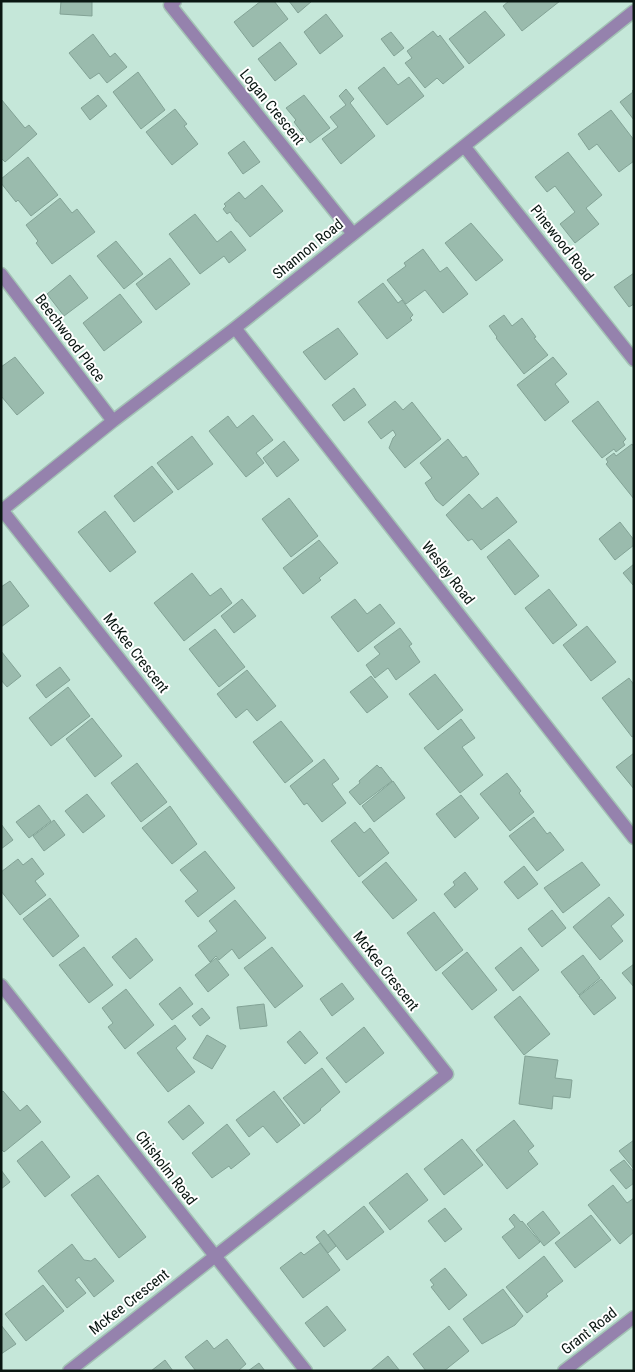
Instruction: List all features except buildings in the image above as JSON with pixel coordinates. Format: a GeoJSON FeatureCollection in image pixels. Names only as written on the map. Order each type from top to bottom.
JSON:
{"type":"FeatureCollection","features":[{"type":"Feature","properties":{"kind":"street","name":"Logan Crescent"},"geometry":{"type":"LineString","coordinates":[[175,1],[170,5],[353,234]]}},
{"type":"Feature","properties":{"kind":"street","name":"Shannon Road"},"geometry":{"type":"LineString","coordinates":[[1,510],[113,421],[236,328],[634,11]]}},
{"type":"Feature","properties":{"kind":"street","name":"Pinewood Road"},"geometry":{"type":"LineString","coordinates":[[464,146],[634,360]]}},
{"type":"Feature","properties":{"kind":"street","name":"Beechwood Place"},"geometry":{"type":"LineString","coordinates":[[1,274],[113,421]]}},
{"type":"Feature","properties":{"kind":"street","name":"Wesley Road"},"geometry":{"type":"LineString","coordinates":[[236,328],[634,838]]}},
{"type":"Feature","properties":{"kind":"street","name":"McKee Crescent"},"geometry":{"type":"LineString","coordinates":[[1,510],[447,1074],[69,1371]]}},
{"type":"Feature","properties":{"kind":"street","name":"Chisholm Road"},"geometry":{"type":"LineString","coordinates":[[1,985],[306,1371]]}},
{"type":"Feature","properties":{"kind":"street","name":"Grant Road"},"geometry":{"type":"LineString","coordinates":[[564,1371],[634,1317]]}}]}
